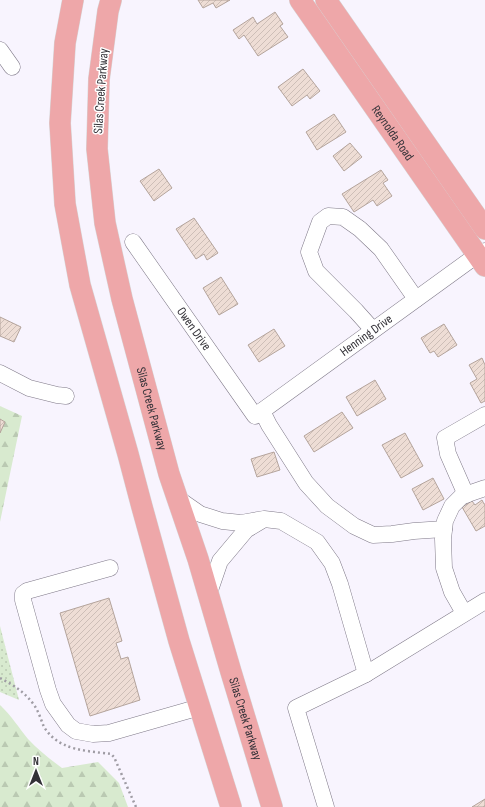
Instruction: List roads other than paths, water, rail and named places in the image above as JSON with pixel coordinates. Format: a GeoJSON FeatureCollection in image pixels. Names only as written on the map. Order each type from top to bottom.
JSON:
{"type":"FeatureCollection","features":[{"type":"Feature","properties":{"kind":"main road"},"geometry":{"type":"LineString","coordinates":[[73,0],[65,43],[60,123],[64,204],[80,285],[179,641],[231,807]]}},
{"type":"Feature","properties":{"kind":"main road","name":"Silas Creek Parkway"},"geometry":{"type":"LineString","coordinates":[[111,0],[108,11],[99,79],[97,149],[105,223],[122,299],[169,474],[198,559],[272,807]]}},
{"type":"Feature","properties":{"kind":"main road","name":"Reynolda Road"},"geometry":{"type":"LineString","coordinates":[[300,0],[482,257]]}},
{"type":"Feature","properties":{"kind":"main road","name":"Reynolda Road"},"geometry":{"type":"LineString","coordinates":[[326,0],[485,229]]}},
{"type":"Feature","properties":{"kind":"street"},"geometry":{"type":"LineString","coordinates":[[0,50],[12,67]]}},
{"type":"Feature","properties":{"kind":"street"},"geometry":{"type":"LineString","coordinates":[[373,330],[316,272],[309,252],[320,222],[328,216],[343,217],[360,229],[381,249],[416,299]]}},
{"type":"Feature","properties":{"kind":"street","name":"Owen Drive"},"geometry":{"type":"LineString","coordinates":[[133,242],[269,425],[306,483],[327,506],[354,526],[373,535],[444,529]]}},
{"type":"Feature","properties":{"kind":"street","name":"Henning Drive"},"geometry":{"type":"LineString","coordinates":[[259,413],[416,299],[482,257]]}},
{"type":"Feature","properties":{"kind":"street"},"geometry":{"type":"LineString","coordinates":[[0,373],[29,388],[66,396]]}},
{"type":"Feature","properties":{"kind":"street"},"geometry":{"type":"LineString","coordinates":[[466,495],[448,454],[445,438],[485,415]]}},
{"type":"Feature","properties":{"kind":"street"},"geometry":{"type":"LineString","coordinates":[[464,614],[452,592],[444,568],[443,539],[445,521],[452,506],[462,496],[485,488]]}},
{"type":"Feature","properties":{"kind":"street"},"geometry":{"type":"LineString","coordinates":[[177,498],[200,514],[222,521],[241,522],[264,519],[281,521],[317,542],[332,563],[340,584],[366,674]]}},
{"type":"Feature","properties":{"kind":"street"},"geometry":{"type":"LineString","coordinates":[[208,596],[220,561],[246,530],[264,519]]}},
{"type":"Feature","properties":{"kind":"street"},"geometry":{"type":"LineString","coordinates":[[110,568],[27,591],[23,594],[23,600],[53,704],[68,725],[76,731],[93,734],[110,733],[200,707]]}},
{"type":"Feature","properties":{"kind":"street"},"geometry":{"type":"LineString","coordinates":[[326,807],[296,708],[366,674],[485,601]]}}]}
